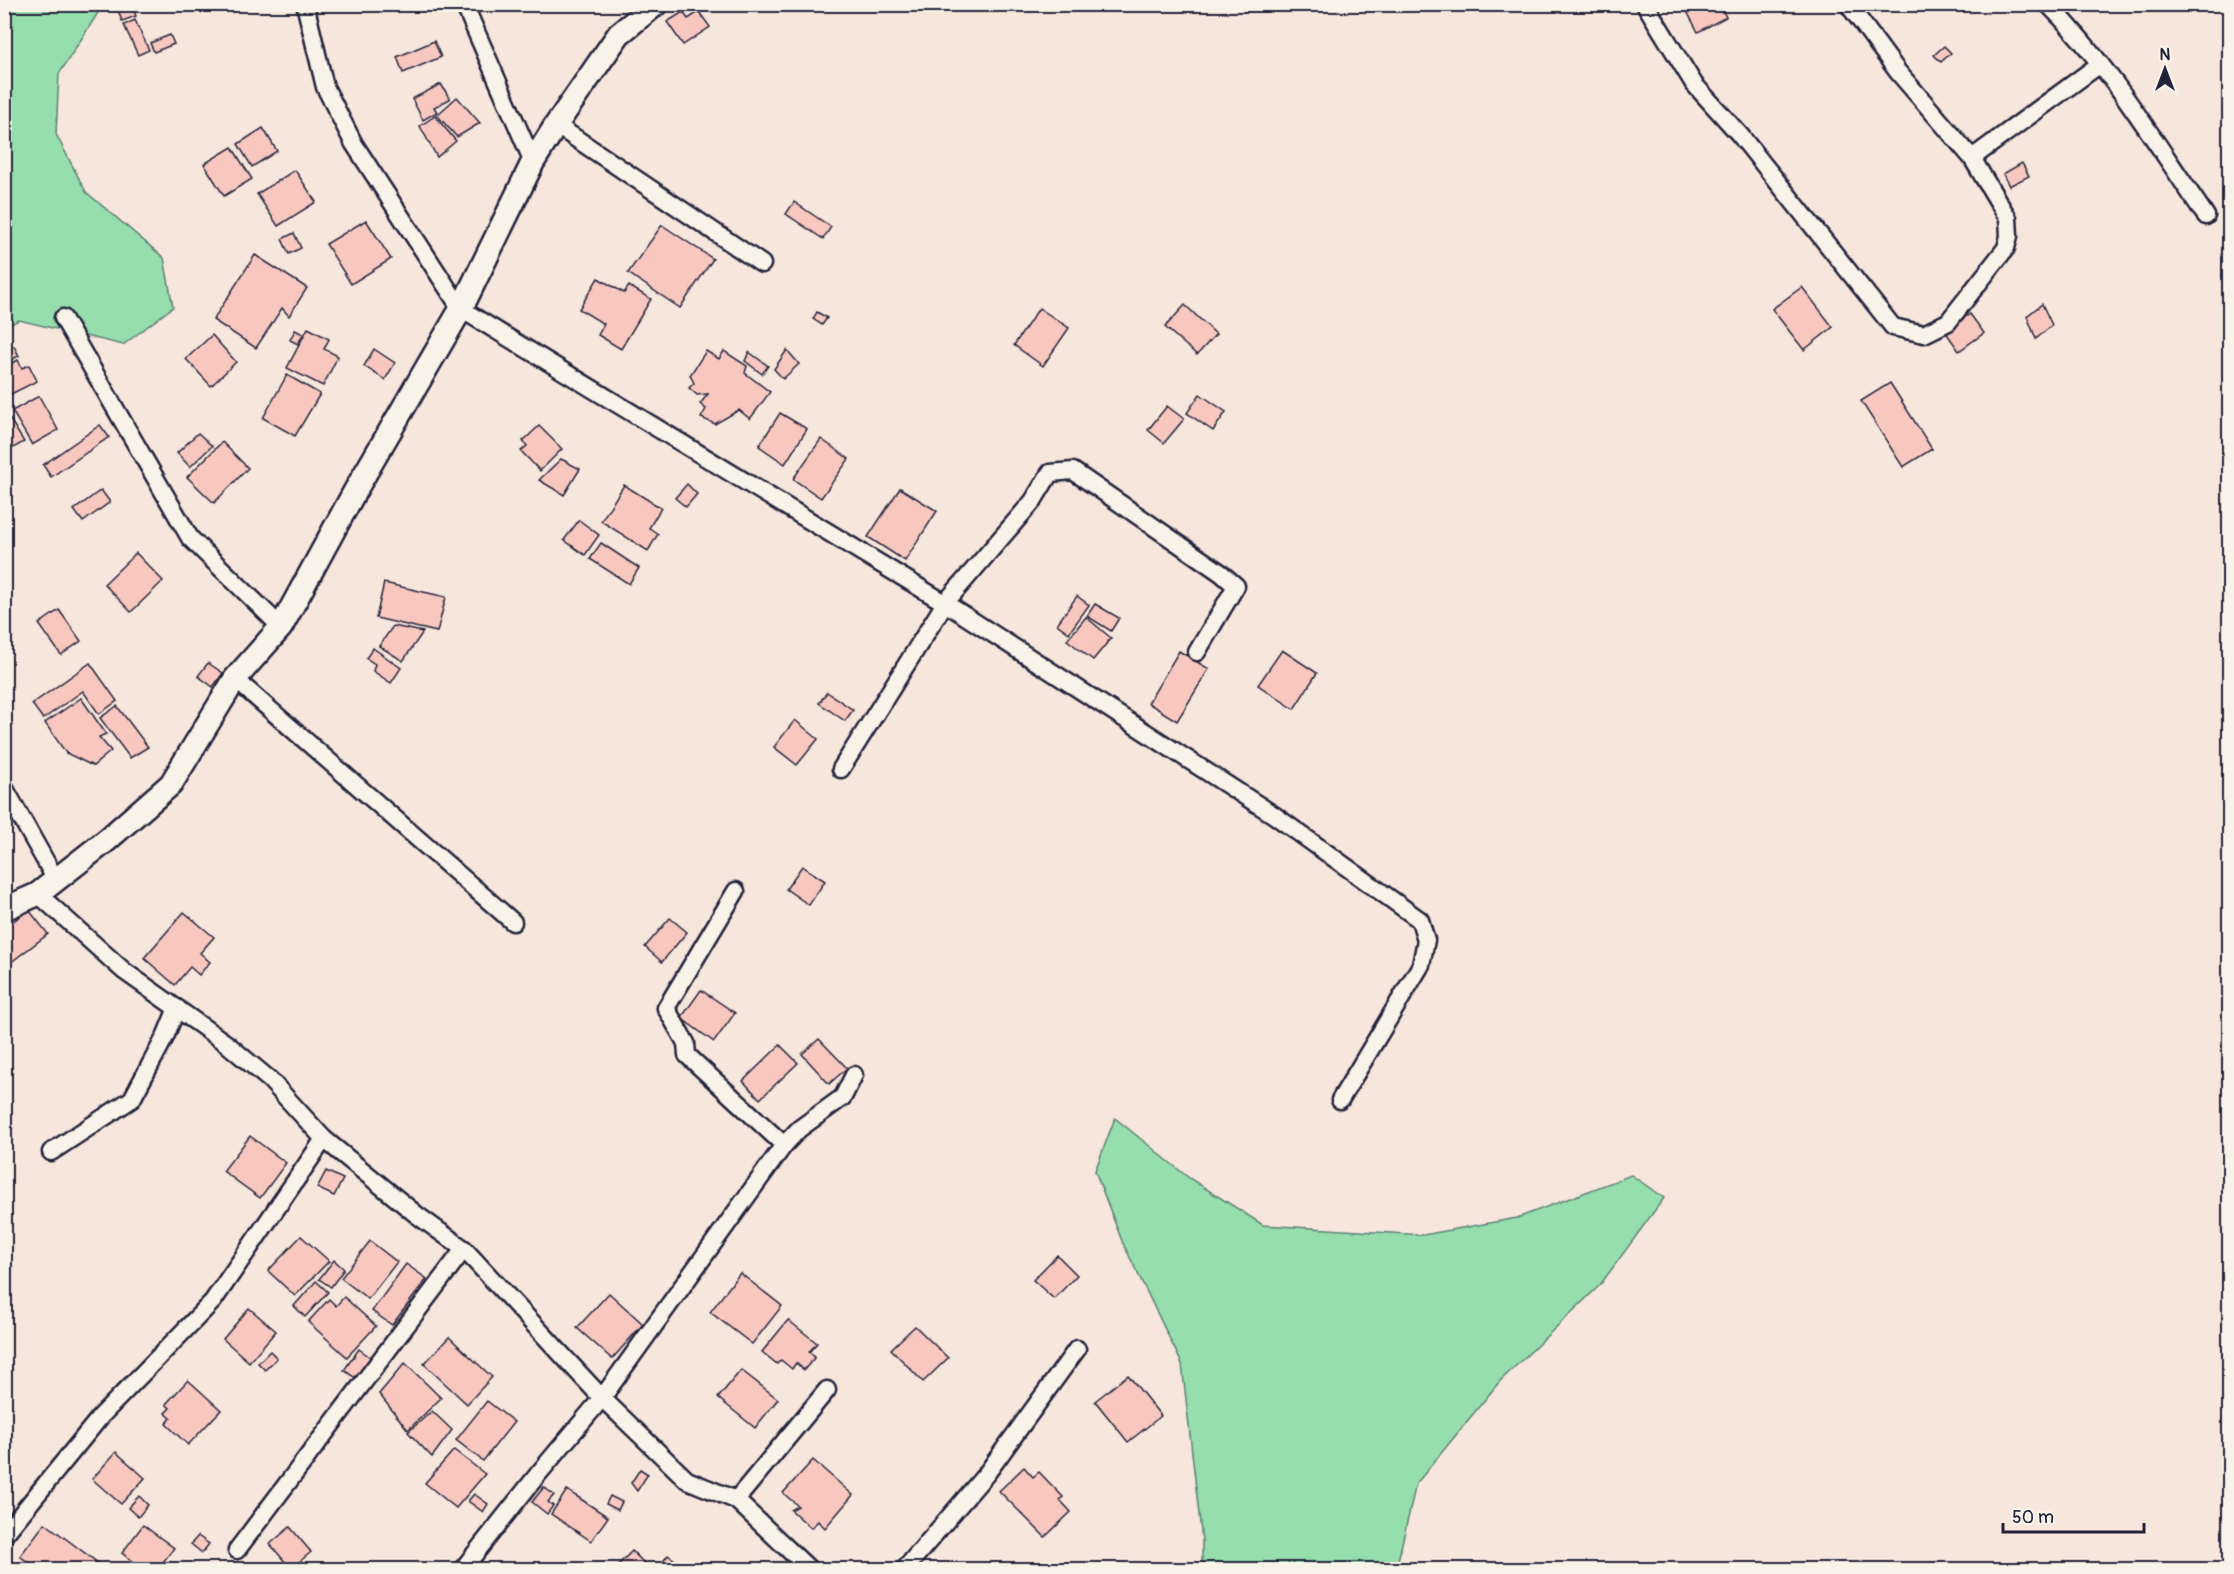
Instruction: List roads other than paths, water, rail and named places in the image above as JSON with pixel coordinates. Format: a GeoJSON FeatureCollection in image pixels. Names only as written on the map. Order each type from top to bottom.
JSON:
{"type":"FeatureCollection","features":[{"type":"Feature","properties":{"kind":"street"},"geometry":{"type":"LineString","coordinates":[[305,4],[325,87],[354,144],[462,309],[945,603],[1274,815],[1420,920],[1426,940],[1421,965],[1340,1100]]}},
{"type":"Feature","properties":{"kind":"street"},"geometry":{"type":"LineString","coordinates":[[464,4],[533,162]]}},
{"type":"Feature","properties":{"kind":"street"},"geometry":{"type":"LineString","coordinates":[[4,909],[38,894],[107,840],[171,784],[235,679],[281,627],[355,490],[462,309],[533,162],[556,125],[619,34],[656,4]]}},
{"type":"Feature","properties":{"kind":"street"},"geometry":{"type":"LineString","coordinates":[[1645,4],[1694,84],[1740,135],[1893,327],[1924,334],[1948,322],[2006,248],[2009,236],[2008,218],[1972,158],[1898,72],[1848,4]]}},
{"type":"Feature","properties":{"kind":"street"},"geometry":{"type":"LineString","coordinates":[[2048,4],[2070,26],[2100,64],[2206,216]]}},
{"type":"Feature","properties":{"kind":"street"},"geometry":{"type":"LineString","coordinates":[[1972,158],[2100,64]]}},
{"type":"Feature","properties":{"kind":"street"},"geometry":{"type":"LineString","coordinates":[[556,125],[762,264]]}},
{"type":"Feature","properties":{"kind":"street"},"geometry":{"type":"LineString","coordinates":[[63,318],[190,538],[281,627]]}},
{"type":"Feature","properties":{"kind":"street"},"geometry":{"type":"LineString","coordinates":[[841,769],[945,603],[1033,501],[1050,473],[1073,471],[1221,573],[1236,586],[1197,652]]}},
{"type":"Feature","properties":{"kind":"street"},"geometry":{"type":"LineString","coordinates":[[235,679],[513,922]]}},
{"type":"Feature","properties":{"kind":"street"},"geometry":{"type":"LineString","coordinates":[[4,787],[56,880]]}},
{"type":"Feature","properties":{"kind":"street"},"geometry":{"type":"LineString","coordinates":[[736,891],[666,1008],[686,1043],[687,1055],[783,1145]]}},
{"type":"Feature","properties":{"kind":"street"},"geometry":{"type":"LineString","coordinates":[[38,894],[124,971],[227,1044],[270,1080],[324,1139],[464,1250],[602,1398],[687,1480],[736,1500],[810,1569]]}},
{"type":"Feature","properties":{"kind":"street"},"geometry":{"type":"LineString","coordinates":[[51,1152],[132,1099],[165,1037],[177,1008]]}},
{"type":"Feature","properties":{"kind":"street"},"geometry":{"type":"LineString","coordinates":[[462,1569],[538,1473],[602,1398],[783,1145],[799,1129],[843,1097],[854,1075]]}},
{"type":"Feature","properties":{"kind":"street"},"geometry":{"type":"LineString","coordinates":[[6,1528],[101,1416],[213,1301],[324,1139]]}},
{"type":"Feature","properties":{"kind":"street"},"geometry":{"type":"LineString","coordinates":[[237,1550],[464,1250]]}},
{"type":"Feature","properties":{"kind":"street"},"geometry":{"type":"LineString","coordinates":[[904,1569],[987,1473],[1077,1348]]}},
{"type":"Feature","properties":{"kind":"street"},"geometry":{"type":"LineString","coordinates":[[736,1500],[827,1390]]}}]}
